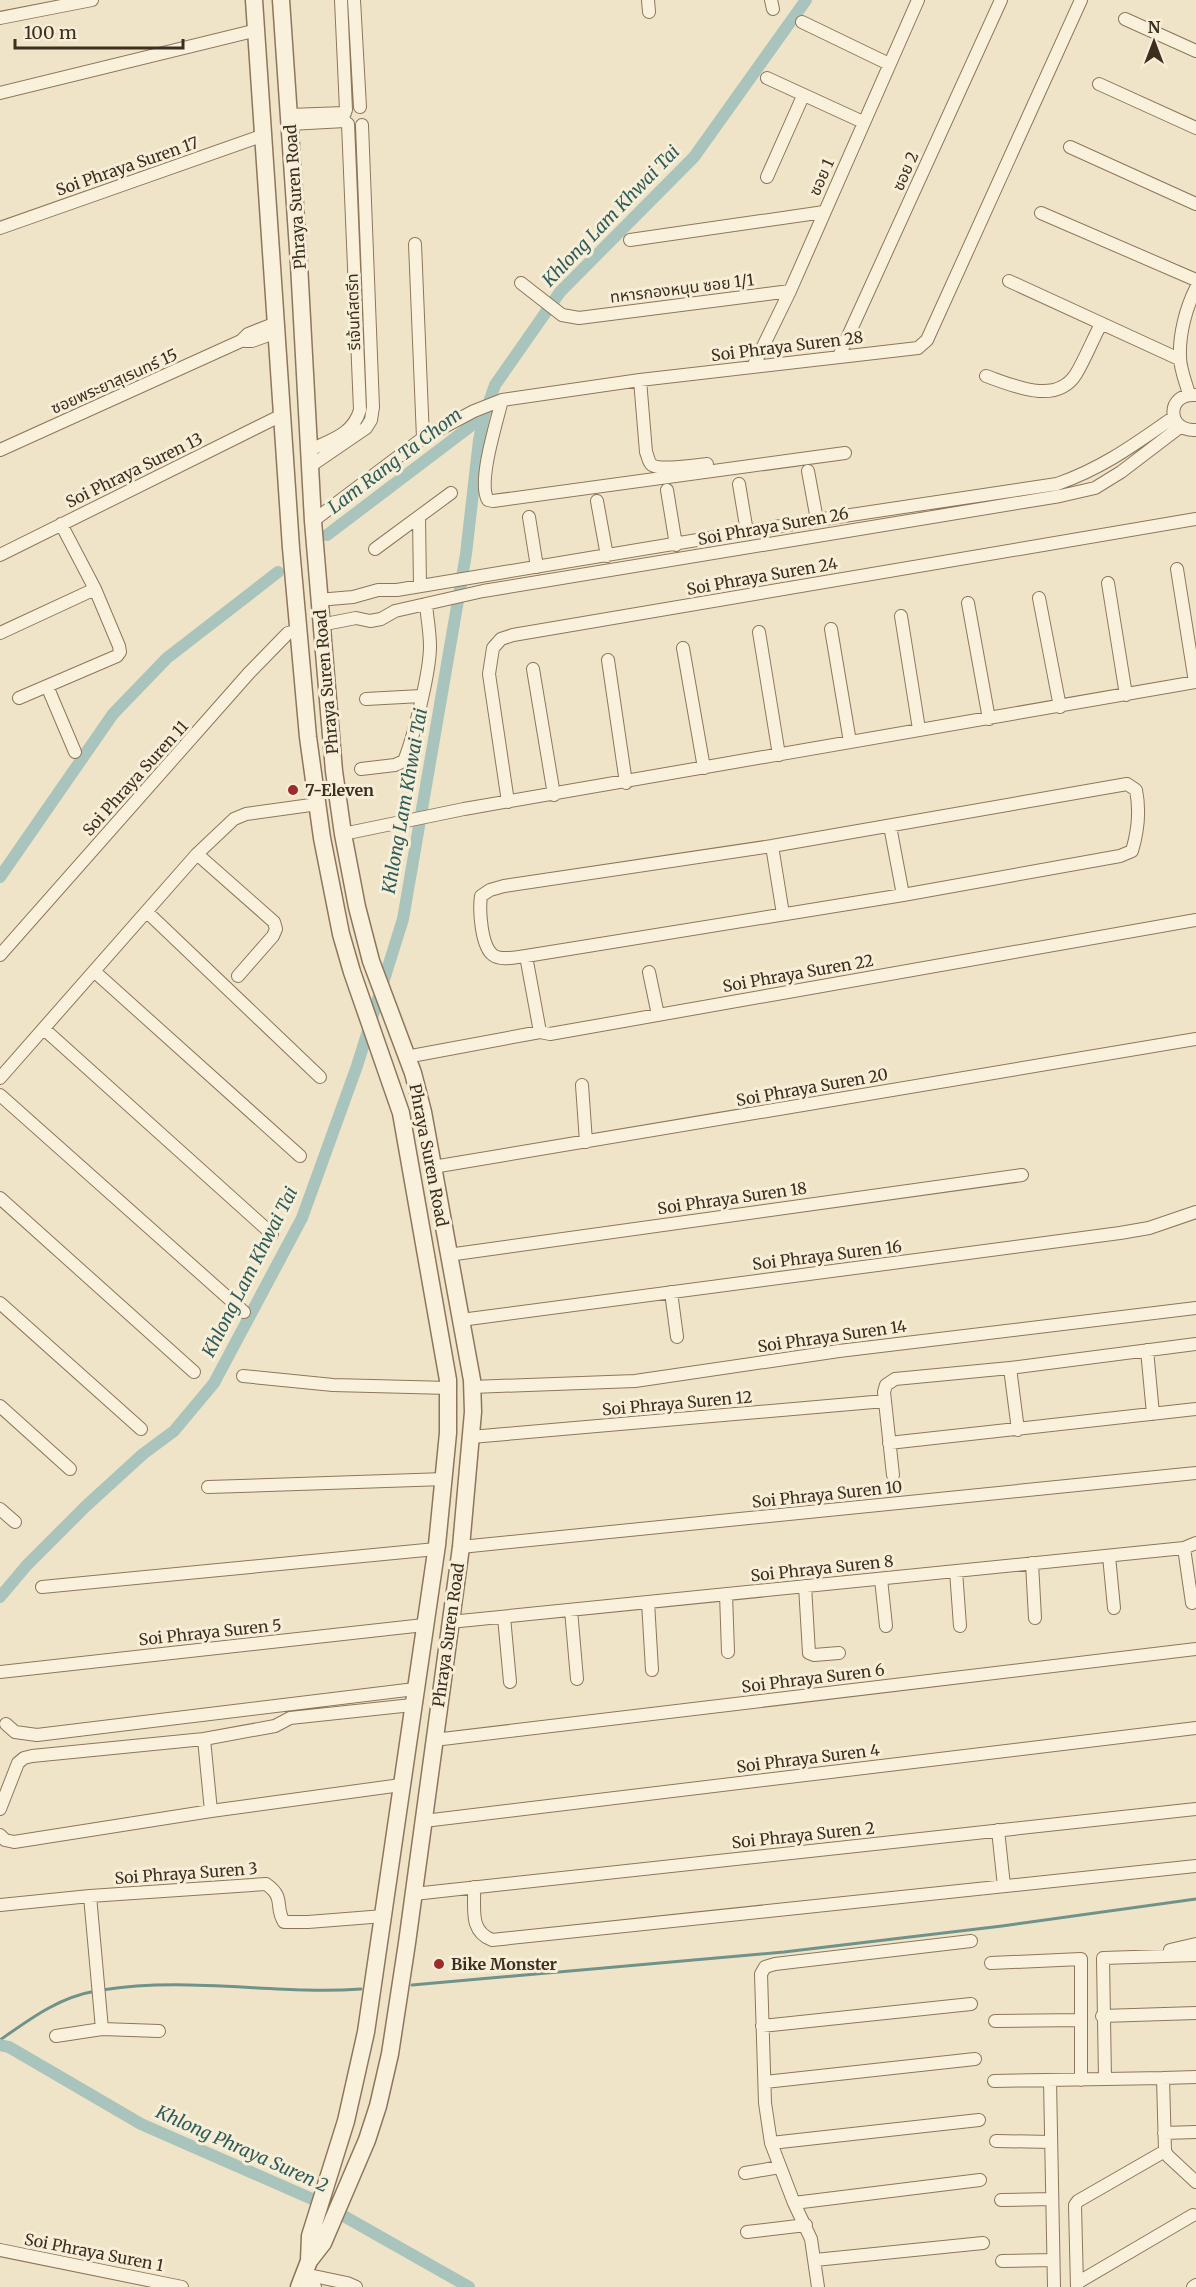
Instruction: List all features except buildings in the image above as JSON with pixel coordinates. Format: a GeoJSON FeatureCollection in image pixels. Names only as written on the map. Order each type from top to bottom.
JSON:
{"type":"FeatureCollection","features":[{"type":"Feature","properties":{"kind":"street"},"geometry":{"type":"LineString","coordinates":[[0,18],[56,3],[92,0]]}},
{"type":"Feature","properties":{"kind":"street","name":"Phraya Suren Road"},"geometry":{"type":"LineString","coordinates":[[254,0],[282,415],[308,737],[334,899],[352,972],[400,1113],[449,1388],[445,1479],[384,1916],[364,2042],[346,2121],[327,2187],[322,2227]]}},
{"type":"Feature","properties":{"kind":"street","name":"Phraya Suren Road"},"geometry":{"type":"LineString","coordinates":[[281,0],[300,283],[312,521],[334,771],[357,907],[371,961],[418,1091],[472,1387],[471,1437],[461,1547],[392,2043],[367,2140],[345,2194],[322,2227],[310,2236],[305,2279]]}},
{"type":"Feature","properties":{"kind":"street","name":"รีเจ้นท์สตรีท"},"geometry":{"type":"LineString","coordinates":[[308,459],[357,423],[360,410],[341,0]]}},
{"type":"Feature","properties":{"kind":"street","name":"รีเจ้นท์สตรีท"},"geometry":{"type":"LineString","coordinates":[[308,459],[360,433],[371,420],[373,407],[362,125],[366,116],[360,107],[354,0]]}},
{"type":"Feature","properties":{"kind":"street","name":"ซอย 1"},"geometry":{"type":"LineString","coordinates":[[753,367],[790,291],[918,0]]}},
{"type":"Feature","properties":{"kind":"street","name":"ซอย 2"},"geometry":{"type":"LineString","coordinates":[[839,356],[1001,0]]}},
{"type":"Feature","properties":{"kind":"street","name":"Soi Phraya Suren 28"},"geometry":{"type":"LineString","coordinates":[[312,521],[423,438],[499,401],[640,380],[918,348],[927,340],[1081,0]]}},
{"type":"Feature","properties":{"kind":"street"},"geometry":{"type":"LineString","coordinates":[[1125,20],[1196,51]]}},
{"type":"Feature","properties":{"kind":"street"},"geometry":{"type":"LineString","coordinates":[[802,22],[889,64]]}},
{"type":"Feature","properties":{"kind":"street"},"geometry":{"type":"LineString","coordinates":[[0,93],[257,30]]}},
{"type":"Feature","properties":{"kind":"street"},"geometry":{"type":"LineString","coordinates":[[767,78],[863,122]]}},
{"type":"Feature","properties":{"kind":"street"},"geometry":{"type":"LineString","coordinates":[[1099,84],[1196,128]]}},
{"type":"Feature","properties":{"kind":"street"},"geometry":{"type":"LineString","coordinates":[[767,177],[803,96]]}},
{"type":"Feature","properties":{"kind":"street"},"geometry":{"type":"LineString","coordinates":[[346,117],[351,106],[360,107]]}},
{"type":"Feature","properties":{"kind":"street"},"geometry":{"type":"LineString","coordinates":[[290,119],[346,117],[356,127],[362,125]]}},
{"type":"Feature","properties":{"kind":"street","name":"Soi Phraya Suren 17"},"geometry":{"type":"LineString","coordinates":[[0,228],[264,135]]}},
{"type":"Feature","properties":{"kind":"street"},"geometry":{"type":"LineString","coordinates":[[1070,147],[1196,204]]}},
{"type":"Feature","properties":{"kind":"street"},"geometry":{"type":"LineString","coordinates":[[630,240],[824,212]]}},
{"type":"Feature","properties":{"kind":"street"},"geometry":{"type":"LineString","coordinates":[[1041,213],[1196,280]]}},
{"type":"Feature","properties":{"kind":"street"},"geometry":{"type":"LineString","coordinates":[[415,244],[423,438]]}},
{"type":"Feature","properties":{"kind":"street"},"geometry":{"type":"LineString","coordinates":[[1009,281],[1179,359]]}},
{"type":"Feature","properties":{"kind":"street","name":"ทหารกองหนุน ซอย 1/1"},"geometry":{"type":"LineString","coordinates":[[521,282],[562,315],[579,318],[790,291]]}},
{"type":"Feature","properties":{"kind":"street"},"geometry":{"type":"LineString","coordinates":[[274,285],[300,283]]}},
{"type":"Feature","properties":{"kind":"street"},"geometry":{"type":"LineString","coordinates":[[1192,395],[1179,359],[1185,318],[1196,288]]}},
{"type":"Feature","properties":{"kind":"street"},"geometry":{"type":"LineString","coordinates":[[986,376],[1029,390],[1051,391],[1066,384],[1074,376],[1101,324]]}},
{"type":"Feature","properties":{"kind":"street","name":"ซอยพระยาสุเรนทร์ 15"},"geometry":{"type":"LineString","coordinates":[[0,450],[241,341],[252,341],[276,328]]}},
{"type":"Feature","properties":{"kind":"street"},"geometry":{"type":"LineString","coordinates":[[640,380],[646,452],[650,463],[654,466],[672,467],[707,464]]}},
{"type":"Feature","properties":{"kind":"street","name":"Soi Phraya Suren 26"},"geometry":{"type":"LineString","coordinates":[[1177,422],[1173,410],[1176,402],[1192,395]]}},
{"type":"Feature","properties":{"kind":"street"},"geometry":{"type":"LineString","coordinates":[[499,401],[484,487],[484,494],[488,500],[493,501],[845,453]]}},
{"type":"Feature","properties":{"kind":"street","name":"Soi Phraya Suren 13"},"geometry":{"type":"LineString","coordinates":[[0,555],[282,415]]}},
{"type":"Feature","properties":{"kind":"street"},"geometry":{"type":"LineString","coordinates":[[1177,422],[1188,430],[1196,430]]}},
{"type":"Feature","properties":{"kind":"street","name":"Soi Phraya Suren 26"},"geometry":{"type":"LineString","coordinates":[[318,600],[353,597],[367,591],[398,590],[817,520],[1057,484],[1087,474],[1177,422]]}},
{"type":"Feature","properties":{"kind":"street","name":"Soi Phraya Suren 26"},"geometry":{"type":"LineString","coordinates":[[320,625],[356,618],[370,621],[381,619],[395,611],[483,591],[1060,496],[1095,488],[1121,472],[1177,422]]}},
{"type":"Feature","properties":{"kind":"street"},"geometry":{"type":"LineString","coordinates":[[808,471],[817,520]]}},
{"type":"Feature","properties":{"kind":"street"},"geometry":{"type":"LineString","coordinates":[[739,484],[747,532]]}},
{"type":"Feature","properties":{"kind":"street"},"geometry":{"type":"LineString","coordinates":[[668,490],[676,545]]}},
{"type":"Feature","properties":{"kind":"street"},"geometry":{"type":"LineString","coordinates":[[375,549],[451,493]]}},
{"type":"Feature","properties":{"kind":"street"},"geometry":{"type":"LineString","coordinates":[[597,501],[607,556]]}},
{"type":"Feature","properties":{"kind":"street"},"geometry":{"type":"LineString","coordinates":[[849,515],[851,529]]}},
{"type":"Feature","properties":{"kind":"street"},"geometry":{"type":"LineString","coordinates":[[419,517],[420,586]]}},
{"type":"Feature","properties":{"kind":"street"},"geometry":{"type":"LineString","coordinates":[[529,517],[537,567]]}},
{"type":"Feature","properties":{"kind":"street","name":"Soi Phraya Suren 24"},"geometry":{"type":"LineString","coordinates":[[508,802],[489,674],[493,648],[501,639],[525,633],[1196,519]]}},
{"type":"Feature","properties":{"kind":"street"},"geometry":{"type":"LineString","coordinates":[[19,698],[117,656],[120,652],[95,589],[61,524]]}},
{"type":"Feature","properties":{"kind":"street"},"geometry":{"type":"LineString","coordinates":[[585,559],[590,574]]}},
{"type":"Feature","properties":{"kind":"street"},"geometry":{"type":"LineString","coordinates":[[343,834],[508,802],[1196,682],[1177,568]]}},
{"type":"Feature","properties":{"kind":"street"},"geometry":{"type":"LineString","coordinates":[[1108,583],[1126,695]]}},
{"type":"Feature","properties":{"kind":"street"},"geometry":{"type":"LineString","coordinates":[[0,633],[95,589]]}},
{"type":"Feature","properties":{"kind":"street"},"geometry":{"type":"LineString","coordinates":[[353,597],[356,618]]}},
{"type":"Feature","properties":{"kind":"street"},"geometry":{"type":"LineString","coordinates":[[1039,598],[1060,707]]}},
{"type":"Feature","properties":{"kind":"street"},"geometry":{"type":"LineString","coordinates":[[361,769],[394,765],[404,761],[422,696],[430,646],[426,603]]}},
{"type":"Feature","properties":{"kind":"street"},"geometry":{"type":"LineString","coordinates":[[968,603],[989,718]]}},
{"type":"Feature","properties":{"kind":"street"},"geometry":{"type":"LineString","coordinates":[[901,616],[919,729]]}},
{"type":"Feature","properties":{"kind":"street"},"geometry":{"type":"LineString","coordinates":[[831,629],[850,742]]}},
{"type":"Feature","properties":{"kind":"street","name":"Soi Phraya Suren 11"},"geometry":{"type":"LineString","coordinates":[[0,955],[249,673],[288,633],[298,631]]}},
{"type":"Feature","properties":{"kind":"street"},"geometry":{"type":"LineString","coordinates":[[759,632],[779,755]]}},
{"type":"Feature","properties":{"kind":"street"},"geometry":{"type":"LineString","coordinates":[[683,648],[704,768]]}},
{"type":"Feature","properties":{"kind":"street"},"geometry":{"type":"LineString","coordinates":[[608,660],[626,783]]}},
{"type":"Feature","properties":{"kind":"street"},"geometry":{"type":"LineString","coordinates":[[533,669],[554,795]]}},
{"type":"Feature","properties":{"kind":"street"},"geometry":{"type":"LineString","coordinates":[[47,686],[75,752]]}},
{"type":"Feature","properties":{"kind":"street"},"geometry":{"type":"LineString","coordinates":[[366,699],[422,696]]}},
{"type":"Feature","properties":{"kind":"street"},"geometry":{"type":"LineString","coordinates":[[1127,784],[1136,790],[1138,802],[1137,830],[1132,851],[1120,856],[903,895],[526,956],[504,958],[493,955],[485,944],[479,908],[481,896],[490,890],[772,846],[1127,784]]}},
{"type":"Feature","properties":{"kind":"street"},"geometry":{"type":"LineString","coordinates":[[0,1078],[197,855],[234,819],[246,814],[318,804]]}},
{"type":"Feature","properties":{"kind":"street"},"geometry":{"type":"LineString","coordinates":[[890,826],[903,895]]}},
{"type":"Feature","properties":{"kind":"street"},"geometry":{"type":"LineString","coordinates":[[772,846],[783,914]]}},
{"type":"Feature","properties":{"kind":"street"},"geometry":{"type":"LineString","coordinates":[[197,855],[274,922],[276,929],[273,936],[238,976]]}},
{"type":"Feature","properties":{"kind":"street"},"geometry":{"type":"LineString","coordinates":[[147,912],[320,1077]]}},
{"type":"Feature","properties":{"kind":"street","name":"Soi Phraya Suren 22"},"geometry":{"type":"LineString","coordinates":[[404,1053],[540,1032],[550,1034],[1196,920]]}},
{"type":"Feature","properties":{"kind":"street"},"geometry":{"type":"LineString","coordinates":[[526,956],[540,1032]]}},
{"type":"Feature","properties":{"kind":"street"},"geometry":{"type":"LineString","coordinates":[[95,972],[300,1156]]}},
{"type":"Feature","properties":{"kind":"street"},"geometry":{"type":"LineString","coordinates":[[649,972],[658,1015]]}},
{"type":"Feature","properties":{"kind":"street"},"geometry":{"type":"LineString","coordinates":[[44,1029],[272,1234]]}},
{"type":"Feature","properties":{"kind":"street","name":"Soi Phraya Suren 20"},"geometry":{"type":"LineString","coordinates":[[433,1167],[1196,1039]]}},
{"type":"Feature","properties":{"kind":"street"},"geometry":{"type":"LineString","coordinates":[[582,1085],[586,1142]]}},
{"type":"Feature","properties":{"kind":"street"},"geometry":{"type":"LineString","coordinates":[[0,1095],[244,1312]]}},
{"type":"Feature","properties":{"kind":"street","name":"Soi Phraya Suren 18"},"geometry":{"type":"LineString","coordinates":[[448,1255],[1022,1175]]}},
{"type":"Feature","properties":{"kind":"street"},"geometry":{"type":"LineString","coordinates":[[0,1198],[194,1372]]}},
{"type":"Feature","properties":{"kind":"street","name":"Soi Phraya Suren 16"},"geometry":{"type":"LineString","coordinates":[[461,1320],[1120,1233],[1149,1228],[1196,1212]]}},
{"type":"Feature","properties":{"kind":"street"},"geometry":{"type":"LineString","coordinates":[[671,1292],[677,1337]]}},
{"type":"Feature","properties":{"kind":"street"},"geometry":{"type":"LineString","coordinates":[[0,1303],[141,1428]]}},
{"type":"Feature","properties":{"kind":"street","name":"Soi Phraya Suren 14"},"geometry":{"type":"LineString","coordinates":[[472,1387],[635,1381],[839,1351],[1196,1308]]}},
{"type":"Feature","properties":{"kind":"street"},"geometry":{"type":"LineString","coordinates":[[893,1475],[884,1392],[886,1385],[895,1379],[1010,1368],[1196,1344]]}},
{"type":"Feature","properties":{"kind":"street"},"geometry":{"type":"LineString","coordinates":[[1147,1350],[1153,1414]]}},
{"type":"Feature","properties":{"kind":"street"},"geometry":{"type":"LineString","coordinates":[[1010,1368],[1018,1430]]}},
{"type":"Feature","properties":{"kind":"street"},"geometry":{"type":"LineString","coordinates":[[243,1376],[314,1384],[449,1388]]}},
{"type":"Feature","properties":{"kind":"street","name":"Soi Phraya Suren 12"},"geometry":{"type":"LineString","coordinates":[[471,1437],[885,1401]]}},
{"type":"Feature","properties":{"kind":"street"},"geometry":{"type":"LineString","coordinates":[[0,1406],[70,1469]]}},
{"type":"Feature","properties":{"kind":"street"},"geometry":{"type":"LineString","coordinates":[[889,1443],[1196,1409]]}},
{"type":"Feature","properties":{"kind":"street","name":"Soi Phraya Suren 10"},"geometry":{"type":"LineString","coordinates":[[461,1547],[1196,1473]]}},
{"type":"Feature","properties":{"kind":"street"},"geometry":{"type":"LineString","coordinates":[[208,1487],[445,1479]]}},
{"type":"Feature","properties":{"kind":"street"},"geometry":{"type":"LineString","coordinates":[[0,1509],[15,1522]]}},
{"type":"Feature","properties":{"kind":"street","name":"Soi Phraya Suren 8"},"geometry":{"type":"LineString","coordinates":[[450,1622],[1184,1548],[1196,1543]]}},
{"type":"Feature","properties":{"kind":"street"},"geometry":{"type":"LineString","coordinates":[[42,1587],[461,1547]]}},
{"type":"Feature","properties":{"kind":"street"},"geometry":{"type":"LineString","coordinates":[[1184,1548],[1192,1603]]}},
{"type":"Feature","properties":{"kind":"street"},"geometry":{"type":"LineString","coordinates":[[1108,1556],[1114,1608]]}},
{"type":"Feature","properties":{"kind":"street"},"geometry":{"type":"LineString","coordinates":[[1032,1563],[1035,1618]]}},
{"type":"Feature","properties":{"kind":"street"},"geometry":{"type":"LineString","coordinates":[[956,1571],[960,1626]]}},
{"type":"Feature","properties":{"kind":"street"},"geometry":{"type":"LineString","coordinates":[[881,1579],[886,1626]]}},
{"type":"Feature","properties":{"kind":"street"},"geometry":{"type":"LineString","coordinates":[[805,1586],[809,1653],[814,1655],[839,1653]]}},
{"type":"Feature","properties":{"kind":"street"},"geometry":{"type":"LineString","coordinates":[[726,1594],[728,1652]]}},
{"type":"Feature","properties":{"kind":"street"},"geometry":{"type":"LineString","coordinates":[[648,1602],[652,1670]]}},
{"type":"Feature","properties":{"kind":"street"},"geometry":{"type":"LineString","coordinates":[[570,1610],[577,1679]]}},
{"type":"Feature","properties":{"kind":"street"},"geometry":{"type":"LineString","coordinates":[[504,1617],[510,1682]]}},
{"type":"Feature","properties":{"kind":"street","name":"Soi Phraya Suren 5"},"geometry":{"type":"LineString","coordinates":[[0,1672],[424,1625]]}},
{"type":"Feature","properties":{"kind":"street","name":"Soi Phraya Suren 6"},"geometry":{"type":"LineString","coordinates":[[434,1740],[1196,1649]]}},
{"type":"Feature","properties":{"kind":"street"},"geometry":{"type":"LineString","coordinates":[[6,1724],[15,1732],[37,1735],[413,1697]]}},
{"type":"Feature","properties":{"kind":"street"},"geometry":{"type":"LineString","coordinates":[[0,1809],[18,1763],[24,1758],[204,1739],[275,1726],[291,1718],[413,1697]]}},
{"type":"Feature","properties":{"kind":"street","name":"Soi Phraya Suren 4"},"geometry":{"type":"LineString","coordinates":[[424,1821],[1196,1728]]}},
{"type":"Feature","properties":{"kind":"street"},"geometry":{"type":"LineString","coordinates":[[204,1739],[211,1811]]}},
{"type":"Feature","properties":{"kind":"street"},"geometry":{"type":"LineString","coordinates":[[0,1835],[5,1840],[14,1842],[211,1811],[401,1785]]}},
{"type":"Feature","properties":{"kind":"street","name":"Soi Phraya Suren 2"},"geometry":{"type":"LineString","coordinates":[[414,1894],[1196,1809]]}},
{"type":"Feature","properties":{"kind":"street"},"geometry":{"type":"LineString","coordinates":[[998,1830],[1004,1886]]}},
{"type":"Feature","properties":{"kind":"street"},"geometry":{"type":"LineString","coordinates":[[474,1887],[476,1930],[481,1936],[492,1940],[1196,1866]]}},
{"type":"Feature","properties":{"kind":"street","name":"Soi Phraya Suren 3"},"geometry":{"type":"LineString","coordinates":[[0,1905],[90,1896],[266,1884],[275,1890],[279,1900],[280,1916],[284,1922],[384,1916]]}},
{"type":"Feature","properties":{"kind":"street"},"geometry":{"type":"LineString","coordinates":[[90,1896],[102,2029]]}},
{"type":"Feature","properties":{"kind":"street"},"geometry":{"type":"LineString","coordinates":[[815,2287],[815,2260],[806,2225],[794,2203],[771,2143],[765,2103],[762,2026],[761,1980],[765,1967],[971,1941]]}},
{"type":"Feature","properties":{"kind":"street"},"geometry":{"type":"LineString","coordinates":[[1142,1957],[1196,1944]]}},
{"type":"Feature","properties":{"kind":"street"},"geometry":{"type":"LineString","coordinates":[[1105,2079],[1102,2016],[1103,1958],[1196,1954]]}},
{"type":"Feature","properties":{"kind":"street"},"geometry":{"type":"LineString","coordinates":[[991,1962],[1081,1959],[1081,2080]]}},
{"type":"Feature","properties":{"kind":"street"},"geometry":{"type":"LineString","coordinates":[[762,2026],[971,2004]]}},
{"type":"Feature","properties":{"kind":"street"},"geometry":{"type":"LineString","coordinates":[[1102,2016],[1196,2013]]}},
{"type":"Feature","properties":{"kind":"street"},"geometry":{"type":"LineString","coordinates":[[995,2021],[1080,2020]]}},
{"type":"Feature","properties":{"kind":"street"},"geometry":{"type":"LineString","coordinates":[[56,2036],[102,2029],[159,2031]]}},
{"type":"Feature","properties":{"kind":"street"},"geometry":{"type":"LineString","coordinates":[[765,2082],[975,2059]]}},
{"type":"Feature","properties":{"kind":"street"},"geometry":{"type":"LineString","coordinates":[[994,2081],[1196,2077]]}},
{"type":"Feature","properties":{"kind":"street"},"geometry":{"type":"LineString","coordinates":[[1162,2078],[1165,2151],[1196,2182]]}},
{"type":"Feature","properties":{"kind":"street"},"geometry":{"type":"LineString","coordinates":[[1050,2080],[1054,2287]]}},
{"type":"Feature","properties":{"kind":"street"},"geometry":{"type":"LineString","coordinates":[[771,2143],[979,2120]]}},
{"type":"Feature","properties":{"kind":"street"},"geometry":{"type":"LineString","coordinates":[[1164,2133],[1196,2132]]}},
{"type":"Feature","properties":{"kind":"street"},"geometry":{"type":"LineString","coordinates":[[996,2141],[1051,2142]]}},
{"type":"Feature","properties":{"kind":"street"},"geometry":{"type":"LineString","coordinates":[[1165,2151],[1078,2201],[1075,2205],[1077,2285],[1194,2215]]}},
{"type":"Feature","properties":{"kind":"street"},"geometry":{"type":"LineString","coordinates":[[745,2173],[780,2167]]}},
{"type":"Feature","properties":{"kind":"street"},"geometry":{"type":"LineString","coordinates":[[794,2203],[980,2180]]}},
{"type":"Feature","properties":{"kind":"street"},"geometry":{"type":"LineString","coordinates":[[1001,2200],[1052,2199]]}},
{"type":"Feature","properties":{"kind":"street"},"geometry":{"type":"LineString","coordinates":[[747,2232],[806,2225]]}},
{"type":"Feature","properties":{"kind":"street"},"geometry":{"type":"LineString","coordinates":[[815,2260],[983,2243]]}},
{"type":"Feature","properties":{"kind":"street","name":"Soi Phraya Suren 1"},"geometry":{"type":"LineString","coordinates":[[0,2250],[182,2287]]}},
{"type":"Feature","properties":{"kind":"street"},"geometry":{"type":"LineString","coordinates":[[1002,2261],[1053,2260]]}},
{"type":"Feature","properties":{"kind":"street"},"geometry":{"type":"LineString","coordinates":[[305,2279],[347,2283],[356,2287]]}},
{"type":"Feature","properties":{"kind":"waterway","name":"Khlong Lam Khwai Tai"},"geometry":{"type":"LineString","coordinates":[[0,1597],[27,1565],[86,1506],[143,1454],[174,1431],[214,1383],[302,1218],[357,1066],[403,919],[466,554],[479,440],[484,416],[495,385],[560,292],[694,157],[806,0]]}},
{"type":"Feature","properties":{"kind":"waterway","name":"Lam Rang Ta Chom"},"geometry":{"type":"LineString","coordinates":[[327,535],[484,416]]}},
{"type":"Feature","properties":{"kind":"waterway","name":"Lam Rang Ta Chom"},"geometry":{"type":"LineString","coordinates":[[0,877],[113,714],[167,658],[278,572]]}},
{"type":"Feature","properties":{"kind":"waterway"},"geometry":{"type":"LineString","coordinates":[[412,1985],[784,1952],[1002,1926],[1196,1899]]}},
{"type":"Feature","properties":{"kind":"waterway"},"geometry":{"type":"LineString","coordinates":[[102,1990],[167,1985],[296,1990],[361,1989]]}},
{"type":"Feature","properties":{"kind":"waterway"},"geometry":{"type":"LineString","coordinates":[[0,2040],[57,2004],[96,1991]]}},
{"type":"Feature","properties":{"kind":"waterway","name":"Khlong Phraya Suren 2"},"geometry":{"type":"LineString","coordinates":[[0,2045],[9,2047],[141,2124],[319,2202],[469,2287]]}},
{"type":"Feature","properties":{"kind":"place","name":"7-Eleven"},"geometry":{"type":"Point","coordinates":[293,790]}},
{"type":"Feature","properties":{"kind":"place","name":"Bike Monster"},"geometry":{"type":"Point","coordinates":[439,1964]}}]}
